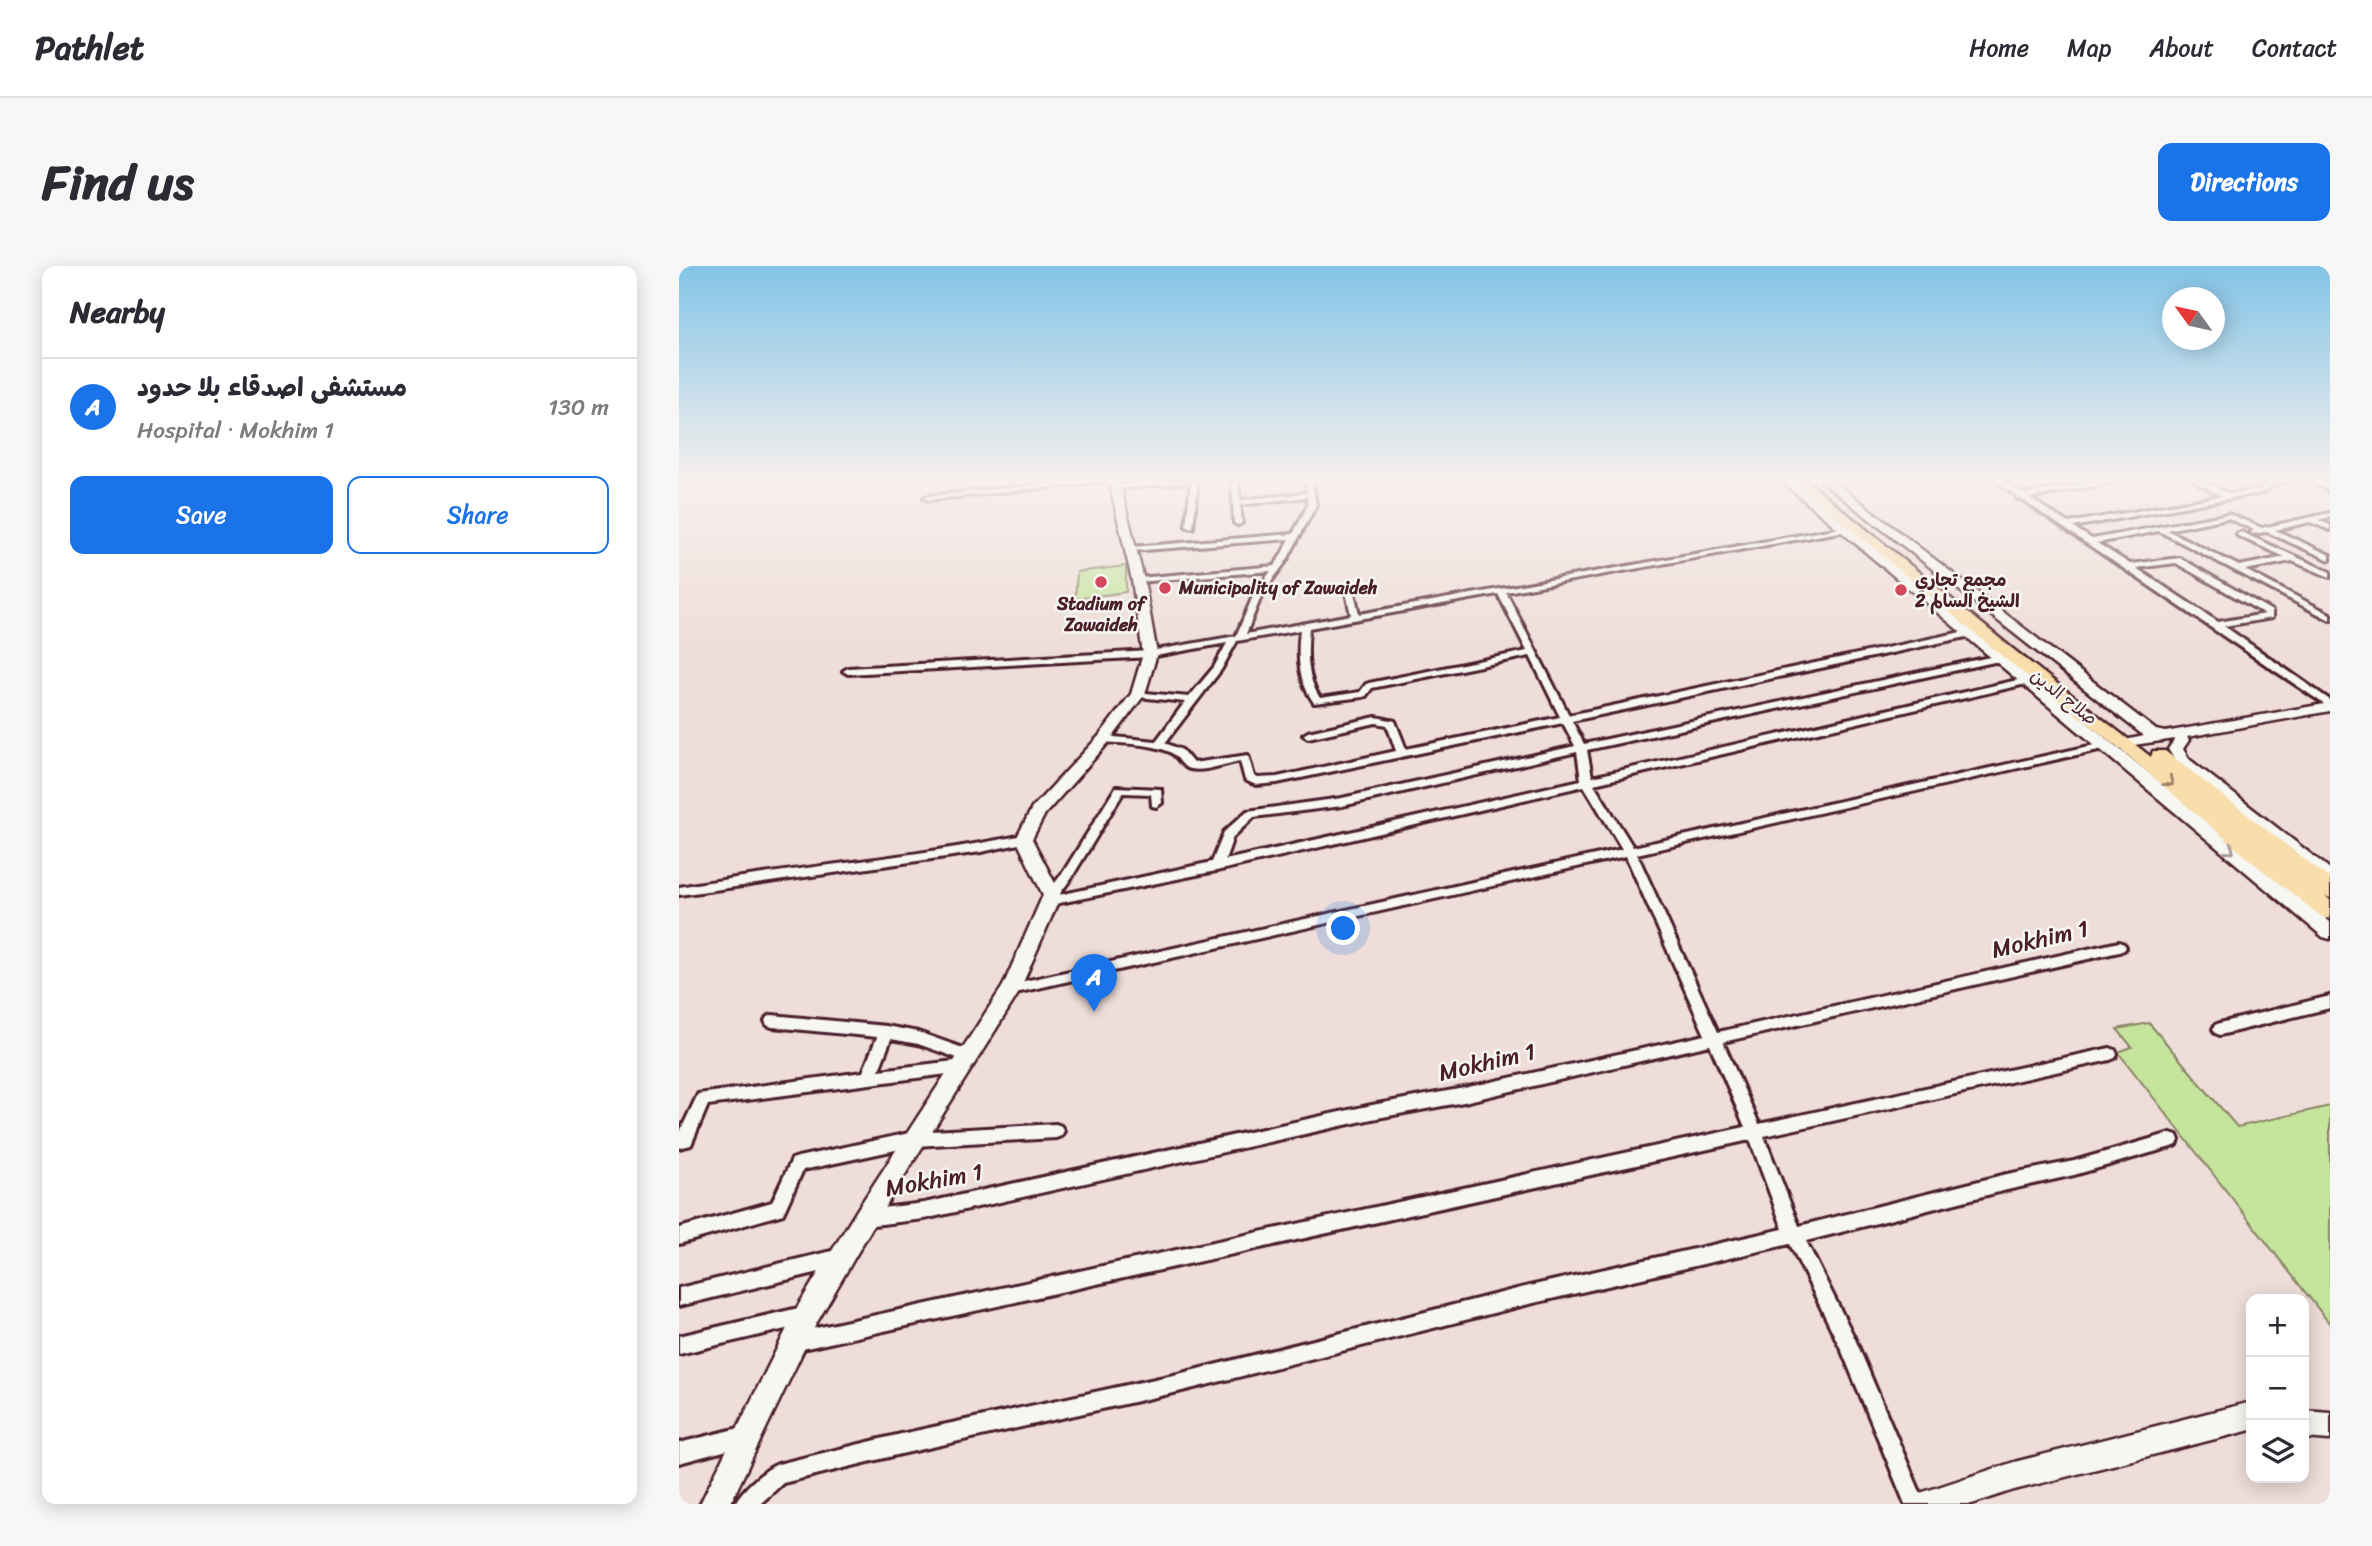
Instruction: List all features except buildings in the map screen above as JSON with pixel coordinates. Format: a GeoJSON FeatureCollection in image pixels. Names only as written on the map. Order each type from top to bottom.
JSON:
{"type":"FeatureCollection","features":[{"type":"Feature","properties":{"kind":"highway","name":"صلاح الدين"},"geometry":{"type":"LineString","coordinates":[[1867,539],[1938,600],[2330,890]]}},
{"type":"Feature","properties":{"kind":"highway","name":"صلاح الدين"},"geometry":{"type":"LineString","coordinates":[[1872,539],[2137,746],[2263,860],[2330,911]]}},
{"type":"Feature","properties":{"kind":"street"},"geometry":{"type":"LineString","coordinates":[[1024,839],[1038,812],[1104,739],[1138,694],[1150,654],[1138,580],[1128,539]]}},
{"type":"Feature","properties":{"kind":"street"},"geometry":{"type":"LineString","coordinates":[[1131,549],[1262,539]]}},
{"type":"Feature","properties":{"kind":"street"},"geometry":{"type":"LineString","coordinates":[[1159,744],[1218,668],[1258,594],[1295,539]]}},
{"type":"Feature","properties":{"kind":"street"},"geometry":{"type":"LineString","coordinates":[[848,671],[1150,654],[1791,539]]}},
{"type":"Feature","properties":{"kind":"street"},"geometry":{"type":"LineString","coordinates":[[1858,539],[1938,600],[2026,681],[2330,932]]}},
{"type":"Feature","properties":{"kind":"street"},"geometry":{"type":"LineString","coordinates":[[1899,539],[2121,713],[2151,734],[2174,738]]}},
{"type":"Feature","properties":{"kind":"street"},"geometry":{"type":"LineString","coordinates":[[2084,539],[2216,625],[2330,707]]}},
{"type":"Feature","properties":{"kind":"street"},"geometry":{"type":"LineString","coordinates":[[2089,542],[2107,539]]}},
{"type":"Feature","properties":{"kind":"street"},"geometry":{"type":"LineString","coordinates":[[2179,539],[2330,617]]}},
{"type":"Feature","properties":{"kind":"street"},"geometry":{"type":"LineString","coordinates":[[2251,539],[2330,575]]}},
{"type":"Feature","properties":{"kind":"street"},"geometry":{"type":"LineString","coordinates":[[2286,539],[2330,560]]}},
{"type":"Feature","properties":{"kind":"street"},"geometry":{"type":"LineString","coordinates":[[2283,554],[2305,547]]}},
{"type":"Feature","properties":{"kind":"street"},"geometry":{"type":"LineString","coordinates":[[2238,569],[2293,558]]}},
{"type":"Feature","properties":{"kind":"street"},"geometry":{"type":"LineString","coordinates":[[2127,567],[2177,559],[2269,613],[2216,625]]}},
{"type":"Feature","properties":{"kind":"street"},"geometry":{"type":"LineString","coordinates":[[2314,568],[2330,560]]}},
{"type":"Feature","properties":{"kind":"street"},"geometry":{"type":"LineString","coordinates":[[1138,580],[1276,568]]}},
{"type":"Feature","properties":{"kind":"street"},"geometry":{"type":"LineString","coordinates":[[1349,588],[1356,618]]}},
{"type":"Feature","properties":{"kind":"street"},"geometry":{"type":"LineString","coordinates":[[1501,591],[1581,748],[1587,782],[1629,850],[1755,1132],[1794,1235],[1927,1504],[2014,1476],[2246,1417]]}},
{"type":"Feature","properties":{"kind":"street"},"geometry":{"type":"LineString","coordinates":[[1305,627],[1301,659],[1309,690],[1317,701],[1363,694],[1369,686],[1391,681],[1532,653]]}},
{"type":"Feature","properties":{"kind":"street"},"geometry":{"type":"LineString","coordinates":[[1104,739],[1159,744],[1178,752],[1190,766],[1244,757],[1249,778],[1256,782],[1971,633]]}},
{"type":"Feature","properties":{"kind":"street"},"geometry":{"type":"LineString","coordinates":[[1216,867],[1228,835],[1251,814],[1342,802],[1927,671],[1999,658]]}},
{"type":"Feature","properties":{"kind":"street"},"geometry":{"type":"LineString","coordinates":[[1051,898],[1216,867],[2026,681]]}},
{"type":"Feature","properties":{"kind":"street"},"geometry":{"type":"LineString","coordinates":[[1138,694],[1192,700]]}},
{"type":"Feature","properties":{"kind":"street"},"geometry":{"type":"LineString","coordinates":[[2137,746],[2330,707]]}},
{"type":"Feature","properties":{"kind":"street"},"geometry":{"type":"LineString","coordinates":[[1308,736],[1376,720],[1391,723],[1402,753]]}},
{"type":"Feature","properties":{"kind":"street"},"geometry":{"type":"LineString","coordinates":[[2174,738],[2175,749],[2183,762],[2330,878]]}},
{"type":"Feature","properties":{"kind":"street"},"geometry":{"type":"LineString","coordinates":[[1011,989],[2103,746]]}},
{"type":"Feature","properties":{"kind":"street"},"geometry":{"type":"LineString","coordinates":[[1051,898],[1120,789],[1157,791],[1156,803]]}},
{"type":"Feature","properties":{"kind":"street"},"geometry":{"type":"LineString","coordinates":[[679,891],[748,877],[939,857],[1024,839]]}},
{"type":"Feature","properties":{"kind":"street"},"geometry":{"type":"LineString","coordinates":[[1024,839],[1051,898]]}},
{"type":"Feature","properties":{"kind":"street","name":"Mokhim 1"},"geometry":{"type":"LineString","coordinates":[[715,1504],[807,1315],[914,1139],[1011,989],[1051,898]]}},
{"type":"Feature","properties":{"kind":"street","name":"Mokhim 1"},"geometry":{"type":"LineString","coordinates":[[865,1218],[923,1212],[1714,1039],[2119,947]]}},
{"type":"Feature","properties":{"kind":"street"},"geometry":{"type":"LineString","coordinates":[[2220,1029],[2330,1002]]}},
{"type":"Feature","properties":{"kind":"street"},"geometry":{"type":"LineString","coordinates":[[772,1021],[886,1032],[918,1038],[966,1061]]}},
{"type":"Feature","properties":{"kind":"street"},"geometry":{"type":"LineString","coordinates":[[869,1076],[886,1032]]}},
{"type":"Feature","properties":{"kind":"street"},"geometry":{"type":"LineString","coordinates":[[793,1342],[2111,1054]]}},
{"type":"Feature","properties":{"kind":"street"},"geometry":{"type":"LineString","coordinates":[[679,1142],[684,1140],[703,1099],[966,1061]]}},
{"type":"Feature","properties":{"kind":"street","name":"Mokhim 1"},"geometry":{"type":"LineString","coordinates":[[679,1236],[777,1208],[798,1164],[914,1139],[1056,1131]]}},
{"type":"Feature","properties":{"kind":"street"},"geometry":{"type":"LineString","coordinates":[[745,1504],[778,1474],[1178,1383],[1525,1296],[2074,1168],[2171,1140]]}},
{"type":"Feature","properties":{"kind":"street"},"geometry":{"type":"LineString","coordinates":[[679,1297],[841,1258]]}},
{"type":"Feature","properties":{"kind":"street"},"geometry":{"type":"LineString","coordinates":[[679,1345],[807,1315]]}},
{"type":"Feature","properties":{"kind":"street"},"geometry":{"type":"LineString","coordinates":[[2309,1424],[2330,1426]]}},
{"type":"Feature","properties":{"kind":"street"},"geometry":{"type":"LineString","coordinates":[[679,1453],[748,1436]]}},
{"type":"Feature","properties":{"kind":"green space","name":"Stadium of Zawaideh"},"geometry":{"type":"Polygon","coordinates":[[[1126,566],[1126,592],[1075,599],[1077,572],[1126,566]]]}},
{"type":"Feature","properties":{"kind":"green space"},"geometry":{"type":"Polygon","coordinates":[[[2149,1023],[2237,1127],[2330,1106],[2330,1324],[2118,1052],[2132,1047],[2117,1029],[2149,1023]]]}},
{"type":"Feature","properties":{"kind":"place","name":"Stadium of Zawaideh"},"geometry":{"type":"Point","coordinates":[1101,582]}},
{"type":"Feature","properties":{"kind":"place","name":"Municipality of Zawaideh"},"geometry":{"type":"Point","coordinates":[1165,588]}},
{"type":"Feature","properties":{"kind":"place","name":"مجمع تجاري الشيخ السالم 2"},"geometry":{"type":"Point","coordinates":[1901,590]}},
{"type":"Feature","properties":{"kind":"place","name":"مستشفى اصدقاء بلا حدود"},"geometry":{"type":"Point","coordinates":[1094,1012]}}]}
